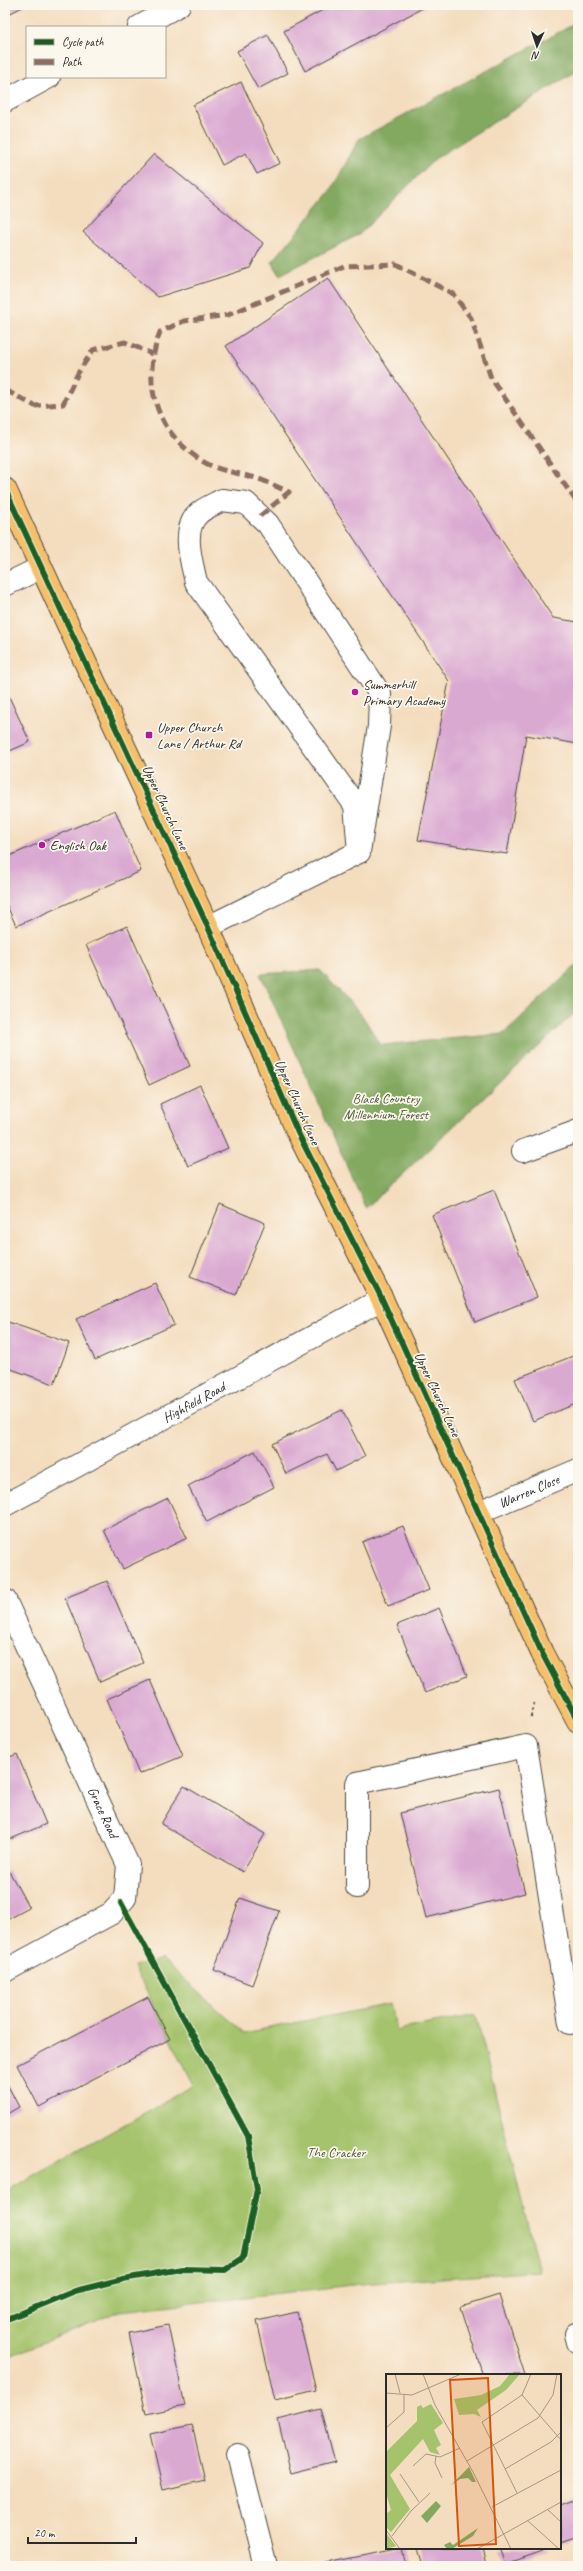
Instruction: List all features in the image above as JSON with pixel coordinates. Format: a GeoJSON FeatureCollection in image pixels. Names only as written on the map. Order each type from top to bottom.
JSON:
{"type":"FeatureCollection","features":[{"type":"Feature","properties":{"kind":"main road","name":"Upper Church Lane"},"geometry":{"type":"LineString","coordinates":[[5,489],[40,568],[208,926],[298,1133],[382,1299],[542,1653],[578,1721]]}},
{"type":"Feature","properties":{"kind":"street"},"geometry":{"type":"LineString","coordinates":[[141,26],[179,5]]}},
{"type":"Feature","properties":{"kind":"street"},"geometry":{"type":"LineString","coordinates":[[5,101],[47,78]]}},
{"type":"Feature","properties":{"kind":"street"},"geometry":{"type":"LineString","coordinates":[[222,500],[246,503],[268,524],[380,694],[379,726],[359,852],[355,804],[196,582],[192,562],[190,530],[198,514],[222,500]]}},
{"type":"Feature","properties":{"kind":"street"},"geometry":{"type":"LineString","coordinates":[[5,585],[40,568]]}},
{"type":"Feature","properties":{"kind":"street"},"geometry":{"type":"LineString","coordinates":[[208,926],[359,852]]}},
{"type":"Feature","properties":{"kind":"street"},"geometry":{"type":"LineString","coordinates":[[523,1150],[578,1131]]}},
{"type":"Feature","properties":{"kind":"street","name":"Highfield Road"},"geometry":{"type":"LineString","coordinates":[[5,1505],[382,1299]]}},
{"type":"Feature","properties":{"kind":"street","name":"Warren Close"},"geometry":{"type":"LineString","coordinates":[[479,1512],[578,1470]]}},
{"type":"Feature","properties":{"kind":"street","name":"Grace Road"},"geometry":{"type":"LineString","coordinates":[[5,1600],[128,1865],[126,1898],[112,1913],[5,1971]]}},
{"type":"Feature","properties":{"kind":"street"},"geometry":{"type":"LineString","coordinates":[[358,1887],[357,1783],[526,1746],[570,2023],[578,2017]]}},
{"type":"Feature","properties":{"kind":"street"},"geometry":{"type":"LineString","coordinates":[[238,2455],[266,2566]]}},
{"type":"Feature","properties":{"kind":"green space"},"geometry":{"type":"Polygon","coordinates":[[[578,22],[578,70],[436,158],[360,234],[280,275],[272,262],[330,192],[359,139],[578,22]]]}},
{"type":"Feature","properties":{"kind":"green space","name":"Black Country Millennium Forest"},"geometry":{"type":"Polygon","coordinates":[[[578,964],[578,1010],[366,1208],[260,974],[320,970],[361,1014],[381,1045],[503,1034],[578,964]]]}},
{"type":"Feature","properties":{"kind":"green space","name":"The Cracker"},"geometry":{"type":"Polygon","coordinates":[[[162,1959],[244,2033],[390,2004],[397,2030],[476,2015],[539,2271],[361,2284],[120,2311],[5,2358],[5,2192],[194,2085],[134,1967],[162,1959]]]}},
{"type":"Feature","properties":{"kind":"building"},"geometry":{"type":"Polygon","coordinates":[[[5,5],[26,5],[5,16],[5,5]]]}},
{"type":"Feature","properties":{"kind":"building"},"geometry":{"type":"Polygon","coordinates":[[[332,5],[428,5],[305,71],[284,31],[332,5]]]}},
{"type":"Feature","properties":{"kind":"building"},"geometry":{"type":"Polygon","coordinates":[[[268,35],[288,73],[258,89],[237,51],[268,35]]]}},
{"type":"Feature","properties":{"kind":"building"},"geometry":{"type":"Polygon","coordinates":[[[241,82],[280,163],[257,174],[246,153],[222,165],[193,105],[241,82]]]}},
{"type":"Feature","properties":{"kind":"building"},"geometry":{"type":"Polygon","coordinates":[[[154,154],[263,243],[250,268],[158,297],[83,232],[154,154]]]}},
{"type":"Feature","properties":{"kind":"building"},"geometry":{"type":"Polygon","coordinates":[[[328,278],[553,618],[578,622],[578,744],[526,735],[507,854],[418,840],[449,681],[226,346],[328,278]]]}},
{"type":"Feature","properties":{"kind":"building"},"geometry":{"type":"Polygon","coordinates":[[[5,688],[30,742],[5,753],[5,688]]]}},
{"type":"Feature","properties":{"kind":"building"},"geometry":{"type":"Polygon","coordinates":[[[115,810],[141,871],[16,926],[5,901],[5,858],[115,810]]]}},
{"type":"Feature","properties":{"kind":"building"},"geometry":{"type":"Polygon","coordinates":[[[127,926],[190,1066],[149,1085],[86,945],[127,926]]]}},
{"type":"Feature","properties":{"kind":"building"},"geometry":{"type":"Polygon","coordinates":[[[200,1085],[228,1148],[188,1166],[160,1104],[200,1085]]]}},
{"type":"Feature","properties":{"kind":"building"},"geometry":{"type":"Polygon","coordinates":[[[494,1190],[537,1297],[475,1322],[432,1215],[494,1190]]]}},
{"type":"Feature","properties":{"kind":"building"},"geometry":{"type":"Polygon","coordinates":[[[220,1204],[265,1223],[236,1295],[190,1277],[220,1204]]]}},
{"type":"Feature","properties":{"kind":"building"},"geometry":{"type":"Polygon","coordinates":[[[155,1283],[174,1325],[95,1360],[76,1319],[155,1283]]]}},
{"type":"Feature","properties":{"kind":"building"},"geometry":{"type":"Polygon","coordinates":[[[5,1321],[69,1343],[54,1384],[5,1367],[5,1321]]]}},
{"type":"Feature","properties":{"kind":"building"},"geometry":{"type":"Polygon","coordinates":[[[578,1354],[578,1403],[533,1421],[515,1379],[578,1354]]]}},
{"type":"Feature","properties":{"kind":"building"},"geometry":{"type":"Polygon","coordinates":[[[342,1410],[365,1456],[336,1471],[327,1454],[286,1474],[272,1444],[342,1410]]]}},
{"type":"Feature","properties":{"kind":"building"},"geometry":{"type":"Polygon","coordinates":[[[255,1451],[274,1487],[207,1522],[188,1486],[255,1451]]]}},
{"type":"Feature","properties":{"kind":"building"},"geometry":{"type":"Polygon","coordinates":[[[168,1498],[187,1538],[123,1569],[104,1530],[168,1498]]]}},
{"type":"Feature","properties":{"kind":"building"},"geometry":{"type":"Polygon","coordinates":[[[403,1526],[429,1590],[388,1606],[362,1542],[403,1526]]]}},
{"type":"Feature","properties":{"kind":"building"},"geometry":{"type":"Polygon","coordinates":[[[107,1581],[143,1663],[100,1682],[65,1598],[107,1581]]]}},
{"type":"Feature","properties":{"kind":"building"},"geometry":{"type":"Polygon","coordinates":[[[439,1608],[467,1676],[425,1693],[397,1625],[439,1608]]]}},
{"type":"Feature","properties":{"kind":"building"},"geometry":{"type":"Polygon","coordinates":[[[150,1680],[183,1756],[139,1774],[107,1699],[150,1680]]]}},
{"type":"Feature","properties":{"kind":"building"},"geometry":{"type":"Polygon","coordinates":[[[17,1754],[46,1824],[6,1841],[5,1759],[17,1754]]]}},
{"type":"Feature","properties":{"kind":"building"},"geometry":{"type":"Polygon","coordinates":[[[184,1786],[265,1834],[243,1872],[161,1824],[184,1786]]]}},
{"type":"Feature","properties":{"kind":"building"},"geometry":{"type":"Polygon","coordinates":[[[499,1788],[525,1893],[426,1918],[400,1813],[499,1788]]]}},
{"type":"Feature","properties":{"kind":"building"},"geometry":{"type":"Polygon","coordinates":[[[9,1871],[29,1908],[5,1921],[5,1873],[9,1871]]]}},
{"type":"Feature","properties":{"kind":"building"},"geometry":{"type":"Polygon","coordinates":[[[240,1898],[279,1911],[252,1985],[214,1970],[240,1898]]]}},
{"type":"Feature","properties":{"kind":"building"},"geometry":{"type":"Polygon","coordinates":[[[148,1997],[170,2039],[39,2107],[17,2065],[148,1997]]]}},
{"type":"Feature","properties":{"kind":"building"},"geometry":{"type":"Polygon","coordinates":[[[5,2080],[19,2107],[5,2115],[5,2080]]]}},
{"type":"Feature","properties":{"kind":"building"},"geometry":{"type":"Polygon","coordinates":[[[499,2295],[525,2374],[483,2374],[461,2307],[499,2295]]]}},
{"type":"Feature","properties":{"kind":"building"},"geometry":{"type":"Polygon","coordinates":[[[297,2312],[316,2390],[275,2400],[257,2321],[297,2312]]]}},
{"type":"Feature","properties":{"kind":"building"},"geometry":{"type":"Polygon","coordinates":[[[168,2325],[185,2406],[146,2414],[129,2333],[168,2325]]]}},
{"type":"Feature","properties":{"kind":"building"},"geometry":{"type":"Polygon","coordinates":[[[321,2409],[335,2462],[291,2473],[278,2420],[321,2409]]]}},
{"type":"Feature","properties":{"kind":"building"},"geometry":{"type":"Polygon","coordinates":[[[192,2425],[205,2480],[163,2490],[150,2434],[192,2425]]]}},
{"type":"Feature","properties":{"kind":"building"},"geometry":{"type":"Polygon","coordinates":[[[578,2498],[578,2539],[561,2545],[561,2505],[578,2498]]]}},
{"type":"Feature","properties":{"kind":"building"},"geometry":{"type":"Polygon","coordinates":[[[402,2549],[406,2566],[316,2566],[402,2549]]]}},
{"type":"Feature","properties":{"kind":"building"},"geometry":{"type":"Polygon","coordinates":[[[417,2549],[482,2549],[486,2566],[422,2566],[417,2549]]]}},
{"type":"Feature","properties":{"kind":"building"},"geometry":{"type":"Polygon","coordinates":[[[500,2549],[548,2549],[506,2564],[500,2549]]]}},
{"type":"Feature","properties":{"kind":"marked path"},"geometry":{"type":"LineString","coordinates":[[260,516],[289,492],[261,480],[220,469],[202,461],[186,449],[173,435],[163,420],[156,404],[152,369],[154,351],[160,332],[184,321],[228,315],[344,266],[396,264],[453,294],[471,318],[491,378],[578,504]]}},
{"type":"Feature","properties":{"kind":"marked path"},"geometry":{"type":"LineString","coordinates":[[5,394],[9,392],[35,406],[63,404],[78,373],[93,350],[125,342],[152,354]]}},
{"type":"Feature","properties":{"kind":"cycle path"},"geometry":{"type":"LineString","coordinates":[[5,489],[208,927],[298,1133],[382,1299],[542,1653],[578,1721]]}},
{"type":"Feature","properties":{"kind":"cycle path"},"geometry":{"type":"LineString","coordinates":[[5,2320],[75,2291],[123,2279],[182,2269],[225,2270],[243,2258],[257,2189],[248,2136],[121,1903]]}},
{"type":"Feature","properties":{"kind":"place","name":"Summerhill Primary Academy"},"geometry":{"type":"Point","coordinates":[355,692]}},
{"type":"Feature","properties":{"kind":"place","name":"Upper Church Lane / Arthur Rd"},"geometry":{"type":"Point","coordinates":[149,735]}},
{"type":"Feature","properties":{"kind":"place","name":"English Oak"},"geometry":{"type":"Point","coordinates":[42,845]}}]}
